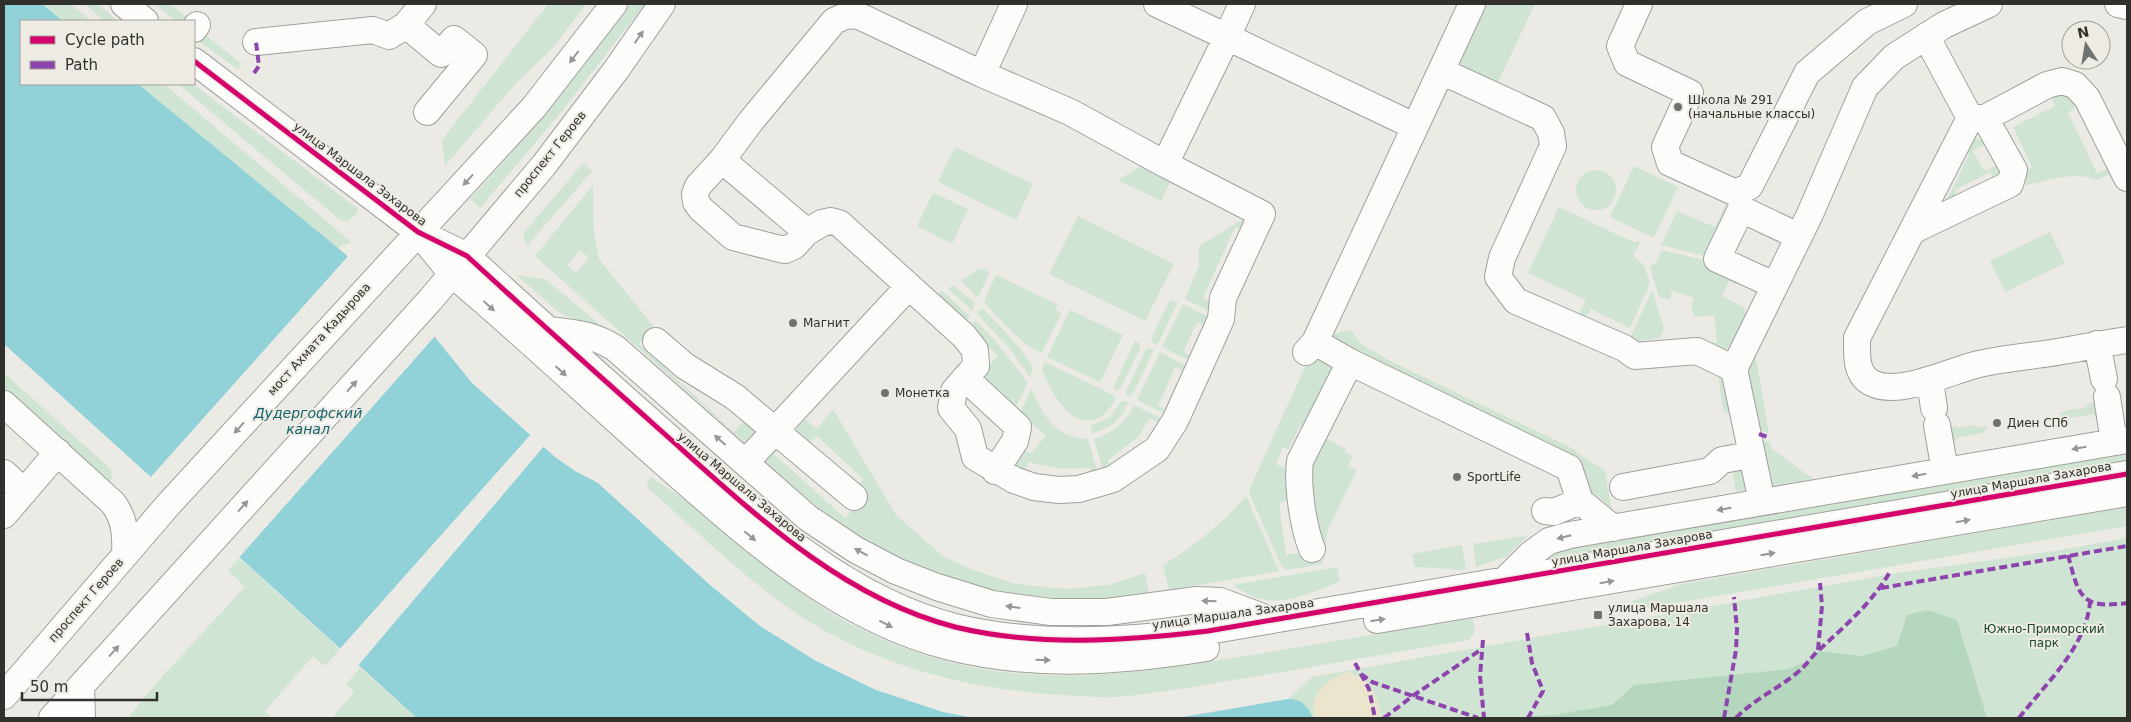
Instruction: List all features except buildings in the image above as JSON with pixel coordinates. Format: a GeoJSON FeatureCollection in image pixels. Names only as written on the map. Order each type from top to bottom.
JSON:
{"type":"FeatureCollection","features":[{"type":"Feature","properties":{"kind":"street"},"geometry":{"type":"LineString","coordinates":[[124,4],[144,20]]}},
{"type":"Feature","properties":{"kind":"street"},"geometry":{"type":"LineString","coordinates":[[256,42],[372,30],[389,36],[406,25],[423,4]]}},
{"type":"Feature","properties":{"kind":"street"},"geometry":{"type":"LineString","coordinates":[[418,232],[534,107],[614,4]]}},
{"type":"Feature","properties":{"kind":"street","name":"проспект Героев"},"geometry":{"type":"LineString","coordinates":[[81,687],[460,265],[544,165],[616,70],[662,4]]}},
{"type":"Feature","properties":{"kind":"street"},"geometry":{"type":"LineString","coordinates":[[982,74],[1014,4]]}},
{"type":"Feature","properties":{"kind":"street"},"geometry":{"type":"LineString","coordinates":[[1157,4],[1414,126]]}},
{"type":"Feature","properties":{"kind":"street"},"geometry":{"type":"LineString","coordinates":[[1165,164],[1242,4]]}},
{"type":"Feature","properties":{"kind":"street"},"geometry":{"type":"LineString","coordinates":[[1472,4],[1311,347],[1350,362],[1569,468],[1580,501],[1612,528]]}},
{"type":"Feature","properties":{"kind":"street"},"geometry":{"type":"LineString","coordinates":[[1639,4],[1620,46],[1628,62],[1690,93],[1665,147],[1670,163],[1736,193],[1750,186],[1807,73],[1866,22],[1904,4]]}},
{"type":"Feature","properties":{"kind":"street"},"geometry":{"type":"LineString","coordinates":[[2118,4],[2127,6]]}},
{"type":"Feature","properties":{"kind":"street"},"geometry":{"type":"LineString","coordinates":[[1762,502],[1734,369],[1798,236],[1866,87],[1894,57],[1972,7]]}},
{"type":"Feature","properties":{"kind":"street"},"geometry":{"type":"LineString","coordinates":[[857,15],[982,74],[1070,112],[1262,214],[1223,298],[1221,319],[1175,421],[1157,449],[1113,479],[1088,487],[1059,490],[1034,487],[994,470],[974,457],[968,429],[951,408],[954,391],[976,366],[975,350],[959,331],[839,223],[831,221],[822,223],[807,232],[794,246],[786,250],[733,237],[701,209],[696,202],[695,194],[698,186],[722,160],[751,121],[834,21],[845,16],[857,15]]}},
{"type":"Feature","properties":{"kind":"street"},"geometry":{"type":"LineString","coordinates":[[406,25],[441,54],[454,39],[474,55],[427,112]]}},
{"type":"Feature","properties":{"kind":"street"},"geometry":{"type":"LineString","coordinates":[[1912,232],[2010,184],[2014,170],[1978,118],[1926,36]]}},
{"type":"Feature","properties":{"kind":"street","name":"улица Маршала Захарова"},"geometry":{"type":"LineString","coordinates":[[195,62],[460,265],[549,330],[767,524],[843,578],[901,608],[955,626],[1020,638],[1080,641],[1162,636],[1272,620],[2127,474]]}},
{"type":"Feature","properties":{"kind":"street"},"geometry":{"type":"LineString","coordinates":[[1440,71],[1543,118],[1551,133],[1553,146],[1502,258],[1498,277],[1516,301],[1624,348],[1635,356],[1697,351],[1734,369]]}},
{"type":"Feature","properties":{"kind":"street"},"geometry":{"type":"LineString","coordinates":[[2127,178],[2087,98],[2075,85],[2062,81],[2047,85],[1978,118],[1912,232],[1857,338],[1857,364],[1863,375],[1870,382],[1878,385],[1898,386],[1930,381],[1979,364],[2127,340]]}},
{"type":"Feature","properties":{"kind":"street"},"geometry":{"type":"LineString","coordinates":[[722,160],[807,232]]}},
{"type":"Feature","properties":{"kind":"street"},"geometry":{"type":"LineString","coordinates":[[1774,285],[1717,259],[1741,208],[1798,236]]}},
{"type":"Feature","properties":{"kind":"street","name":"мост Ахмата Кадырова"},"geometry":{"type":"LineString","coordinates":[[168,504],[418,232]]}},
{"type":"Feature","properties":{"kind":"street","name":"улица Маршала Захарова"},"geometry":{"type":"LineString","coordinates":[[460,265],[700,495],[807,580],[831,596],[893,628],[949,647],[1017,659],[1081,662],[1165,655],[1476,605],[2127,493]]}},
{"type":"Feature","properties":{"kind":"street"},"geometry":{"type":"LineString","coordinates":[[746,462],[908,286]]}},
{"type":"Feature","properties":{"kind":"street"},"geometry":{"type":"LineString","coordinates":[[549,330],[585,334],[600,339],[615,348],[808,518],[856,550],[896,571],[955,593],[992,604],[1051,612],[1107,612],[1197,600],[1220,601],[1272,620]]}},
{"type":"Feature","properties":{"kind":"street"},"geometry":{"type":"LineString","coordinates":[[656,341],[685,366],[735,397],[854,497]]}},
{"type":"Feature","properties":{"kind":"street"},"geometry":{"type":"LineString","coordinates":[[1505,580],[1531,554],[1549,541],[1612,528],[2121,441],[2105,388],[2097,344]]}},
{"type":"Feature","properties":{"kind":"street"},"geometry":{"type":"LineString","coordinates":[[1312,549],[1300,491],[1300,461],[1350,362]]}},
{"type":"Feature","properties":{"kind":"street"},"geometry":{"type":"LineString","coordinates":[[965,378],[1018,426],[1015,441],[994,470]]}},
{"type":"Feature","properties":{"kind":"street"},"geometry":{"type":"LineString","coordinates":[[1930,381],[1945,471]]}},
{"type":"Feature","properties":{"kind":"street"},"geometry":{"type":"LineString","coordinates":[[4,404],[113,503],[121,513],[124,522],[125,554]]}},
{"type":"Feature","properties":{"kind":"street"},"geometry":{"type":"LineString","coordinates":[[4,515],[58,452]]}},
{"type":"Feature","properties":{"kind":"street"},"geometry":{"type":"LineString","coordinates":[[1623,487],[1710,471],[1722,460],[1751,455]]}},
{"type":"Feature","properties":{"kind":"street"},"geometry":{"type":"LineString","coordinates":[[4,473],[24,492]]}},
{"type":"Feature","properties":{"kind":"street"},"geometry":{"type":"LineString","coordinates":[[1545,511],[1554,512],[1580,501]]}},
{"type":"Feature","properties":{"kind":"street"},"geometry":{"type":"LineString","coordinates":[[113,503],[140,508],[168,504]]}},
{"type":"Feature","properties":{"kind":"street","name":"проспект Героев"},"geometry":{"type":"LineString","coordinates":[[4,696],[168,504]]}},
{"type":"Feature","properties":{"kind":"street"},"geometry":{"type":"LineString","coordinates":[[52,718],[81,687]]}},
{"type":"Feature","properties":{"kind":"street"},"geometry":{"type":"LineString","coordinates":[[81,687],[82,718]]}},
{"type":"Feature","properties":{"kind":"green space"},"geometry":{"type":"Polygon","coordinates":[[[42,4],[71,4],[90,20],[62,20],[42,4]]]}},
{"type":"Feature","properties":{"kind":"green space"},"geometry":{"type":"Polygon","coordinates":[[[84,4],[98,4],[117,20],[104,20],[84,4]]]}},
{"type":"Feature","properties":{"kind":"green space"},"geometry":{"type":"Polygon","coordinates":[[[155,4],[170,4],[189,19],[175,20],[155,4]]]}},
{"type":"Feature","properties":{"kind":"green space"},"geometry":{"type":"Polygon","coordinates":[[[548,4],[586,4],[552,49],[516,83],[445,166],[442,140],[548,4]]]}},
{"type":"Feature","properties":{"kind":"green space"},"geometry":{"type":"Polygon","coordinates":[[[630,4],[645,4],[558,116],[480,208],[470,199],[512,152],[630,4]]]}},
{"type":"Feature","properties":{"kind":"green space"},"geometry":{"type":"Polygon","coordinates":[[[1487,4],[1535,4],[1497,84],[1457,66],[1487,4]]]}},
{"type":"Feature","properties":{"kind":"green space"},"geometry":{"type":"Polygon","coordinates":[[[203,33],[242,64],[238,69],[197,40],[203,33]]]}},
{"type":"Feature","properties":{"kind":"green space"},"geometry":{"type":"Polygon","coordinates":[[[139,85],[165,85],[351,242],[337,248],[139,85]]]}},
{"type":"Feature","properties":{"kind":"green space"},"geometry":{"type":"Polygon","coordinates":[[[179,85],[194,85],[358,209],[356,215],[347,222],[339,219],[179,85]]]}},
{"type":"Feature","properties":{"kind":"green space"},"geometry":{"type":"Polygon","coordinates":[[[2065,90],[2078,104],[2068,113],[2097,173],[2109,168],[2112,173],[2097,180],[2089,177],[2071,176],[2026,185],[2020,175],[2032,167],[2013,127],[2055,106],[2051,94],[2065,90]]]}},
{"type":"Feature","properties":{"kind":"green space"},"geometry":{"type":"Polygon","coordinates":[[[1975,138],[1981,140],[1984,145],[1973,151],[1984,171],[1996,166],[2004,172],[1996,182],[1990,172],[1955,190],[1959,202],[1943,208],[1969,155],[1959,149],[1968,139],[1975,138]]]}},
{"type":"Feature","properties":{"kind":"green space"},"geometry":{"type":"Polygon","coordinates":[[[955,147],[1033,184],[1016,220],[938,182],[955,147]]]}},
{"type":"Feature","properties":{"kind":"green space"},"geometry":{"type":"Polygon","coordinates":[[[583,163],[592,171],[527,246],[523,234],[583,163]]]}},
{"type":"Feature","properties":{"kind":"green space"},"geometry":{"type":"Polygon","coordinates":[[[1146,163],[1173,176],[1161,201],[1118,180],[1146,163]]]}},
{"type":"Feature","properties":{"kind":"green space"},"geometry":{"type":"Polygon","coordinates":[[[1634,166],[1678,187],[1654,238],[1610,217],[1634,166]]]}},
{"type":"Feature","properties":{"kind":"green space"},"geometry":{"type":"Polygon","coordinates":[[[1596,170],[1610,176],[1616,190],[1610,204],[1596,210],[1582,204],[1576,190],[1582,176],[1596,170]]]}},
{"type":"Feature","properties":{"kind":"green space"},"geometry":{"type":"Polygon","coordinates":[[[593,185],[594,232],[599,259],[654,327],[639,344],[734,432],[741,424],[758,415],[762,425],[745,443],[535,256],[593,185]],[[580,250],[567,265],[576,273],[589,258],[580,250]]]}},
{"type":"Feature","properties":{"kind":"green space"},"geometry":{"type":"Polygon","coordinates":[[[933,193],[968,209],[952,244],[917,226],[933,193]]]}},
{"type":"Feature","properties":{"kind":"green space"},"geometry":{"type":"Polygon","coordinates":[[[1726,204],[1733,207],[1709,257],[1661,245],[1677,211],[1715,227],[1726,204]]]}},
{"type":"Feature","properties":{"kind":"green space"},"geometry":{"type":"Polygon","coordinates":[[[1559,207],[1635,243],[1637,241],[1640,242],[1633,256],[1644,265],[1650,283],[1630,328],[1591,309],[1584,320],[1577,317],[1586,300],[1528,273],[1559,207]]]}},
{"type":"Feature","properties":{"kind":"green space"},"geometry":{"type":"Polygon","coordinates":[[[1078,216],[1174,264],[1145,321],[1049,274],[1078,216]]]}},
{"type":"Feature","properties":{"kind":"green space"},"geometry":{"type":"Polygon","coordinates":[[[1245,218],[1245,231],[1235,227],[1203,298],[1210,302],[1211,312],[1185,299],[1199,265],[1199,246],[1245,218]]]}},
{"type":"Feature","properties":{"kind":"green space"},"geometry":{"type":"Polygon","coordinates":[[[2050,232],[2065,263],[2005,292],[1990,261],[2050,232]]]}},
{"type":"Feature","properties":{"kind":"green space"},"geometry":{"type":"Polygon","coordinates":[[[1662,250],[1707,261],[1740,282],[1736,284],[1729,281],[1722,296],[1743,307],[1747,315],[1731,347],[1723,352],[1703,344],[1717,342],[1714,315],[1696,317],[1692,308],[1694,298],[1672,290],[1670,300],[1659,297],[1650,267],[1657,261],[1662,250]]]}},
{"type":"Feature","properties":{"kind":"green space"},"geometry":{"type":"Polygon","coordinates":[[[979,269],[986,269],[989,274],[979,296],[977,296],[961,281],[979,269]]]}},
{"type":"Feature","properties":{"kind":"green space"},"geometry":{"type":"Polygon","coordinates":[[[517,275],[545,279],[604,328],[565,316],[517,275]]]}},
{"type":"Feature","properties":{"kind":"green space"},"geometry":{"type":"Polygon","coordinates":[[[996,275],[1057,304],[1056,309],[1061,314],[1042,352],[1029,346],[1003,323],[984,302],[996,275]]]}},
{"type":"Feature","properties":{"kind":"green space"},"geometry":{"type":"Polygon","coordinates":[[[953,285],[974,302],[973,311],[948,289],[953,285]]]}},
{"type":"Feature","properties":{"kind":"green space"},"geometry":{"type":"Polygon","coordinates":[[[1652,290],[1664,328],[1660,338],[1638,341],[1630,338],[1652,290]]]}},
{"type":"Feature","properties":{"kind":"green space"},"geometry":{"type":"Polygon","coordinates":[[[942,291],[970,316],[965,326],[933,297],[942,291]]]}},
{"type":"Feature","properties":{"kind":"green space"},"geometry":{"type":"Polygon","coordinates":[[[1170,300],[1178,302],[1157,345],[1151,339],[1170,300]]]}},
{"type":"Feature","properties":{"kind":"green space"},"geometry":{"type":"Polygon","coordinates":[[[1183,304],[1211,318],[1205,325],[1197,322],[1184,351],[1193,358],[1193,362],[1162,347],[1183,304]]]}},
{"type":"Feature","properties":{"kind":"green space"},"geometry":{"type":"Polygon","coordinates":[[[980,309],[984,310],[991,317],[1022,352],[1033,367],[1030,377],[1010,349],[977,314],[980,309]]]}},
{"type":"Feature","properties":{"kind":"green space"},"geometry":{"type":"Polygon","coordinates":[[[1070,310],[1123,335],[1100,382],[1047,357],[1070,310]]]}},
{"type":"Feature","properties":{"kind":"green space"},"geometry":{"type":"Polygon","coordinates":[[[975,320],[998,344],[1028,383],[1015,409],[981,376],[998,355],[969,330],[975,320]]]}},
{"type":"Feature","properties":{"kind":"green space"},"geometry":{"type":"Polygon","coordinates":[[[1351,330],[1361,344],[1388,360],[1574,449],[1577,453],[1605,470],[1612,514],[1609,506],[1599,497],[1331,340],[1334,334],[1351,330]]]}},
{"type":"Feature","properties":{"kind":"green space"},"geometry":{"type":"Polygon","coordinates":[[[1135,341],[1140,344],[1140,348],[1121,388],[1116,390],[1113,388],[1135,341]]]}},
{"type":"Feature","properties":{"kind":"green space"},"geometry":{"type":"Polygon","coordinates":[[[1754,346],[1769,434],[1758,428],[1748,368],[1754,346]]]}},
{"type":"Feature","properties":{"kind":"green space"},"geometry":{"type":"Polygon","coordinates":[[[1146,349],[1154,350],[1131,397],[1126,394],[1126,391],[1146,349]]]}},
{"type":"Feature","properties":{"kind":"green space"},"geometry":{"type":"Polygon","coordinates":[[[1160,352],[1190,368],[1185,372],[1175,367],[1158,406],[1167,410],[1167,415],[1137,400],[1160,352]]]}},
{"type":"Feature","properties":{"kind":"green space"},"geometry":{"type":"Polygon","coordinates":[[[1318,355],[1337,365],[1310,431],[1300,426],[1288,450],[1283,447],[1276,464],[1291,472],[1289,500],[1279,503],[1286,555],[1312,551],[1325,555],[1322,564],[1286,570],[1281,565],[1249,490],[1310,356],[1318,355]]]}},
{"type":"Feature","properties":{"kind":"green space"},"geometry":{"type":"Polygon","coordinates":[[[1044,363],[1116,398],[1105,413],[1094,420],[1083,420],[1063,407],[1047,382],[1042,369],[1044,363]]]}},
{"type":"Feature","properties":{"kind":"green space"},"geometry":{"type":"Polygon","coordinates":[[[4,373],[111,469],[112,478],[108,483],[4,390],[4,373]]]}},
{"type":"Feature","properties":{"kind":"green space"},"geometry":{"type":"Polygon","coordinates":[[[1718,373],[1726,376],[1737,420],[1723,410],[1718,373]]]}},
{"type":"Feature","properties":{"kind":"green space"},"geometry":{"type":"Polygon","coordinates":[[[1356,379],[1327,439],[1346,449],[1345,452],[1353,456],[1348,466],[1357,470],[1328,529],[1325,548],[1316,546],[1306,466],[1341,392],[1356,379]]]}},
{"type":"Feature","properties":{"kind":"green space"},"geometry":{"type":"Polygon","coordinates":[[[1031,389],[1040,408],[1052,424],[1067,435],[1088,439],[1099,477],[1092,477],[1090,468],[1061,469],[1028,462],[1024,472],[1017,467],[1015,457],[1021,448],[1030,454],[1046,436],[1020,413],[1031,389]]]}},
{"type":"Feature","properties":{"kind":"green space"},"geometry":{"type":"Polygon","coordinates":[[[1121,401],[1129,402],[1118,419],[1105,429],[1092,433],[1091,426],[1110,417],[1121,401]]]}},
{"type":"Feature","properties":{"kind":"green space"},"geometry":{"type":"Polygon","coordinates":[[[2100,401],[2101,422],[2093,414],[2064,419],[2061,417],[2060,412],[2087,407],[2087,404],[2100,401]]]}},
{"type":"Feature","properties":{"kind":"green space"},"geometry":{"type":"Polygon","coordinates":[[[1134,405],[1164,420],[1159,423],[1150,418],[1138,437],[1108,460],[1111,469],[1104,475],[1094,439],[1118,427],[1134,405]]]}},
{"type":"Feature","properties":{"kind":"green space"},"geometry":{"type":"Polygon","coordinates":[[[833,409],[896,515],[944,557],[976,571],[1015,584],[1065,589],[1108,585],[1145,573],[1149,594],[1066,600],[1014,595],[989,590],[938,575],[914,566],[867,542],[826,514],[763,459],[779,440],[780,448],[774,454],[845,518],[865,497],[856,488],[863,479],[817,436],[809,443],[795,431],[805,419],[817,429],[833,409]]]}},
{"type":"Feature","properties":{"kind":"green space"},"geometry":{"type":"Polygon","coordinates":[[[1975,425],[1975,428],[1987,426],[1987,428],[1983,433],[1956,438],[1952,448],[1945,428],[1975,425]]]}},
{"type":"Feature","properties":{"kind":"green space"},"geometry":{"type":"Polygon","coordinates":[[[1760,440],[1770,442],[1772,449],[1813,479],[1768,487],[1760,440]]]}},
{"type":"Feature","properties":{"kind":"green space"},"geometry":{"type":"Polygon","coordinates":[[[2127,451],[2127,463],[1544,562],[1546,556],[1557,549],[2127,451]]]}},
{"type":"Feature","properties":{"kind":"green space"},"geometry":{"type":"Polygon","coordinates":[[[1732,465],[1742,467],[1749,490],[1736,492],[1732,465]]]}},
{"type":"Feature","properties":{"kind":"green space"},"geometry":{"type":"Polygon","coordinates":[[[651,477],[717,523],[798,590],[833,614],[903,647],[953,663],[1002,672],[1052,675],[1101,674],[1204,663],[1473,618],[1475,632],[1469,640],[1188,688],[1117,697],[1090,697],[1029,692],[962,682],[929,674],[866,651],[805,619],[744,573],[648,488],[647,482],[651,477]]]}},
{"type":"Feature","properties":{"kind":"green space"},"geometry":{"type":"Polygon","coordinates":[[[1246,496],[1279,571],[1169,590],[1163,565],[1208,534],[1246,496]]]}},
{"type":"Feature","properties":{"kind":"green space"},"geometry":{"type":"Polygon","coordinates":[[[2127,507],[2127,526],[1641,609],[1636,608],[1632,601],[1682,584],[2127,507]]]}},
{"type":"Feature","properties":{"kind":"green space"},"geometry":{"type":"Polygon","coordinates":[[[1529,535],[1505,557],[1476,567],[1473,544],[1529,535]]]}},
{"type":"Feature","properties":{"kind":"green space","name":"Южно-Приморский парк"},"geometry":{"type":"Polygon","coordinates":[[[2127,538],[2127,718],[1313,718],[1304,704],[1297,700],[1288,699],[1312,677],[1897,573],[2055,551],[2127,538]]]}},
{"type":"Feature","properties":{"kind":"green space"},"geometry":{"type":"Polygon","coordinates":[[[1462,545],[1466,570],[1415,567],[1412,554],[1462,545]]]}},
{"type":"Feature","properties":{"kind":"green space"},"geometry":{"type":"Polygon","coordinates":[[[239,558],[340,649],[325,666],[313,656],[265,711],[272,718],[128,718],[158,681],[245,587],[228,570],[239,558]]]}},
{"type":"Feature","properties":{"kind":"green space"},"geometry":{"type":"Polygon","coordinates":[[[1337,567],[1340,581],[1300,597],[1287,600],[1260,599],[1247,594],[1234,585],[1337,567]]]}},
{"type":"Feature","properties":{"kind":"green space"},"geometry":{"type":"Polygon","coordinates":[[[1928,610],[1957,620],[1987,718],[1524,718],[1525,716],[1553,715],[1612,705],[1634,685],[1789,669],[1809,660],[1818,651],[1862,656],[1897,646],[1907,615],[1928,610]]]}},
{"type":"Feature","properties":{"kind":"green space"},"geometry":{"type":"Polygon","coordinates":[[[360,668],[417,718],[332,718],[354,692],[346,684],[360,668]]]}},
{"type":"Feature","properties":{"kind":"sand"},"geometry":{"type":"Polygon","coordinates":[[[1350,672],[1364,680],[1371,687],[1380,708],[1381,718],[1315,718],[1314,700],[1321,689],[1334,678],[1350,672]]]}},
{"type":"Feature","properties":{"kind":"water","name":"Дудергофский канал"},"geometry":{"type":"Polygon","coordinates":[[[4,4],[42,4],[62,20],[20,20],[20,85],[139,85],[344,253],[434,336],[472,383],[555,457],[575,471],[598,483],[710,585],[760,626],[816,661],[876,690],[943,712],[974,718],[417,718],[4,344],[4,4]]]}},
{"type":"Feature","properties":{"kind":"water"},"geometry":{"type":"Polygon","coordinates":[[[1288,699],[1297,700],[1304,704],[1313,718],[1177,718],[1288,699]]]}},
{"type":"Feature","properties":{"kind":"pier"},"geometry":{"type":"Polygon","coordinates":[[[349,255],[436,335],[237,560],[149,479],[349,255]]]}},
{"type":"Feature","properties":{"kind":"pier"},"geometry":{"type":"Polygon","coordinates":[[[532,433],[545,445],[356,668],[338,651],[532,433]]]}},
{"type":"Feature","properties":{"kind":"marked path"},"geometry":{"type":"LineString","coordinates":[[254,73],[259,66],[256,42]]}},
{"type":"Feature","properties":{"kind":"marked path"},"geometry":{"type":"LineString","coordinates":[[1759,434],[1770,438]]}},
{"type":"Feature","properties":{"kind":"marked path"},"geometry":{"type":"LineString","coordinates":[[1881,588],[2127,546]]}},
{"type":"Feature","properties":{"kind":"marked path"},"geometry":{"type":"LineString","coordinates":[[2068,555],[2075,581],[2084,597],[2091,602],[2100,604],[2127,603]]}},
{"type":"Feature","properties":{"kind":"marked path"},"geometry":{"type":"LineString","coordinates":[[1736,718],[1750,705],[1801,670],[1867,603],[1891,570]]}},
{"type":"Feature","properties":{"kind":"marked path"},"geometry":{"type":"LineString","coordinates":[[1818,650],[1822,606],[1820,583]]}},
{"type":"Feature","properties":{"kind":"marked path"},"geometry":{"type":"LineString","coordinates":[[1724,718],[1736,650],[1737,629],[1734,597]]}},
{"type":"Feature","properties":{"kind":"marked path"},"geometry":{"type":"LineString","coordinates":[[2019,718],[2073,650],[2087,619],[2090,602]]}},
{"type":"Feature","properties":{"kind":"marked path"},"geometry":{"type":"LineString","coordinates":[[1527,633],[1532,663],[1543,691],[1528,718]]}},
{"type":"Feature","properties":{"kind":"marked path"},"geometry":{"type":"LineString","coordinates":[[1483,640],[1480,676],[1484,718]]}},
{"type":"Feature","properties":{"kind":"marked path"},"geometry":{"type":"LineString","coordinates":[[1384,718],[1414,695],[1482,649]]}},
{"type":"Feature","properties":{"kind":"marked path"},"geometry":{"type":"LineString","coordinates":[[1355,663],[1369,689],[1375,718]]}},
{"type":"Feature","properties":{"kind":"marked path"},"geometry":{"type":"LineString","coordinates":[[1361,674],[1372,682],[1478,718]]}},
{"type":"Feature","properties":{"kind":"cycle path"},"geometry":{"type":"LineString","coordinates":[[195,62],[418,232],[467,256],[726,489],[796,546],[833,572],[872,594],[912,613],[955,627],[986,633],[1049,640],[1113,639],[1208,631],[2127,474]]}},
{"type":"Feature","properties":{"kind":"place","name":"Школа № 291 (начальные классы)"},"geometry":{"type":"Point","coordinates":[1678,107]}},
{"type":"Feature","properties":{"kind":"place","name":"Магнит"},"geometry":{"type":"Point","coordinates":[793,323]}},
{"type":"Feature","properties":{"kind":"place","name":"Монетка"},"geometry":{"type":"Point","coordinates":[885,393]}},
{"type":"Feature","properties":{"kind":"place","name":"Диен СПб"},"geometry":{"type":"Point","coordinates":[1997,423]}},
{"type":"Feature","properties":{"kind":"place","name":"SportLife"},"geometry":{"type":"Point","coordinates":[1457,477]}},
{"type":"Feature","properties":{"kind":"place","name":"улица Маршала Захарова, 14"},"geometry":{"type":"Point","coordinates":[1598,615]}}]}
